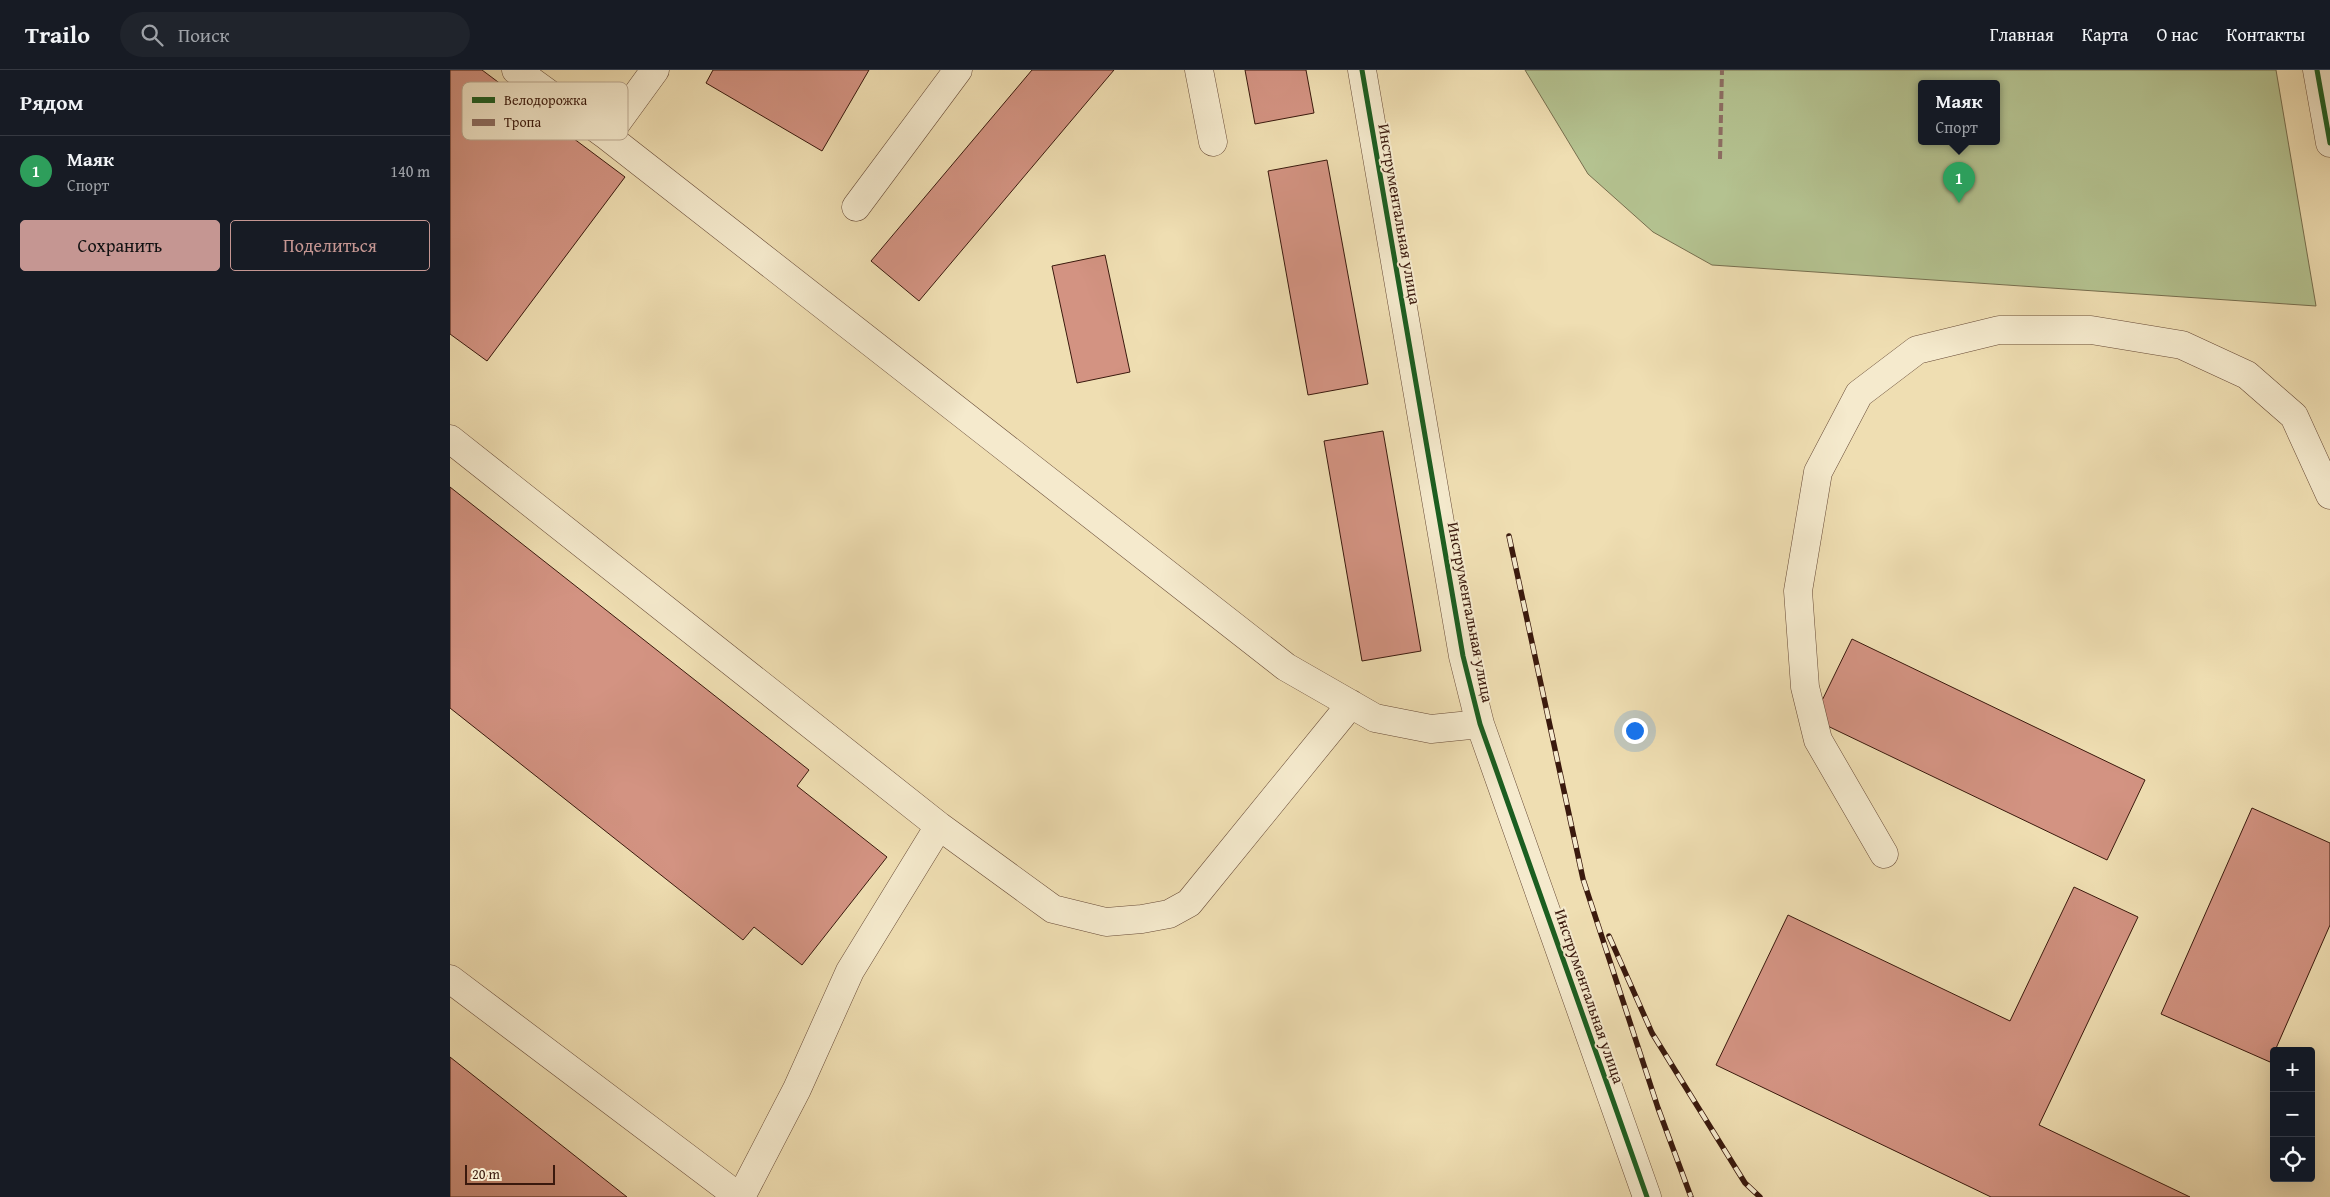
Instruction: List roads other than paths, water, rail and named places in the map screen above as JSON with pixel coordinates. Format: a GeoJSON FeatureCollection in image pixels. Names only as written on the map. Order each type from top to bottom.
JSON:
{"type":"FeatureCollection","features":[{"type":"Feature","properties":{"kind":"street"},"geometry":{"type":"LineString","coordinates":[[516,70],[533,82]]}},
{"type":"Feature","properties":{"kind":"street"},"geometry":{"type":"LineString","coordinates":[[628,107],[655,70]]}},
{"type":"Feature","properties":{"kind":"street"},"geometry":{"type":"LineString","coordinates":[[856,207],[958,70]]}},
{"type":"Feature","properties":{"kind":"street"},"geometry":{"type":"LineString","coordinates":[[1200,70],[1213,142]]}},
{"type":"Feature","properties":{"kind":"street","name":"Инструментальная улица"},"geometry":{"type":"LineString","coordinates":[[1362,70],[1463,656],[1480,724],[1647,1197]]}},
{"type":"Feature","properties":{"kind":"street"},"geometry":{"type":"LineString","coordinates":[[2317,70],[2330,143]]}},
{"type":"Feature","properties":{"kind":"street"},"geometry":{"type":"LineString","coordinates":[[612,140],[1286,667],[1375,718],[1430,729],[1480,724]]}},
{"type":"Feature","properties":{"kind":"street"},"geometry":{"type":"LineString","coordinates":[[1884,854],[1818,740],[1805,687],[1798,591],[1818,472],[1859,394],[1917,350],[1999,330],[2091,330],[2182,345],[2248,375],[2294,416],[2330,494]]}},
{"type":"Feature","properties":{"kind":"street"},"geometry":{"type":"LineString","coordinates":[[450,439],[939,826],[1053,908],[1106,922],[1142,920],[1169,914],[1189,903],[1351,704]]}},
{"type":"Feature","properties":{"kind":"street"},"geometry":{"type":"LineString","coordinates":[[450,979],[740,1197],[797,1089],[850,970],[939,826]]}},
{"type":"Feature","properties":{"kind":"railway"},"geometry":{"type":"LineString","coordinates":[[1509,536],[1583,879],[1658,1108],[1691,1197]]}},
{"type":"Feature","properties":{"kind":"railway"},"geometry":{"type":"LineString","coordinates":[[1609,936],[1652,1033],[1745,1183],[1760,1197]]}},
{"type":"Feature","properties":{"kind":"place","name":"Маяк"},"geometry":{"type":"Point","coordinates":[1959,203]}}]}
